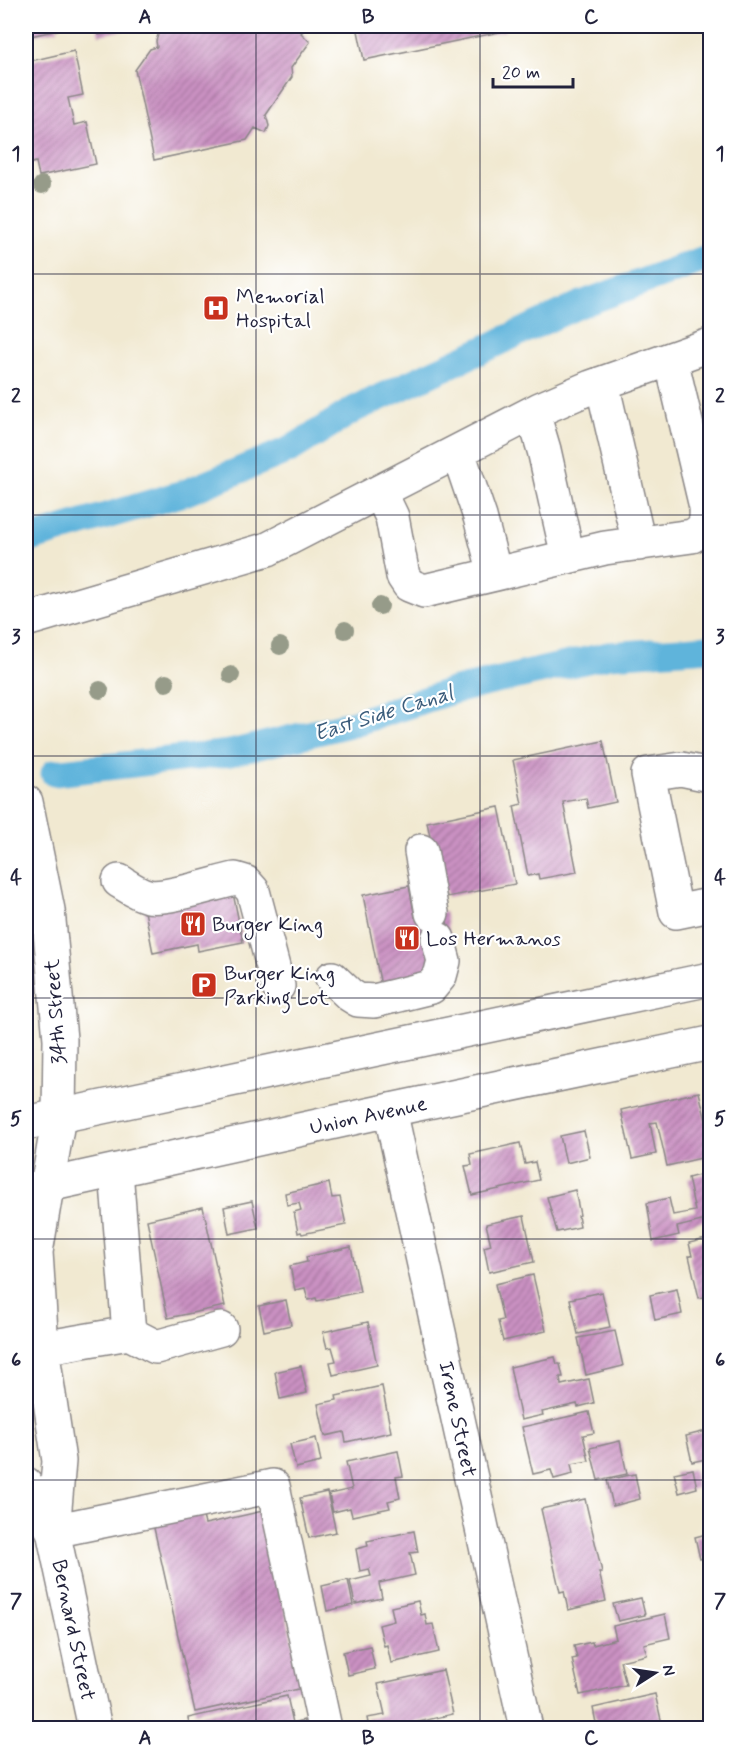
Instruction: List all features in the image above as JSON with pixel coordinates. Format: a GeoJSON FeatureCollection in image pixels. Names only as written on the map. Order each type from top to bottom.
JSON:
{"type":"FeatureCollection","features":[{"type":"Feature","properties":{"kind":"street"},"geometry":{"type":"LineString","coordinates":[[26,620],[268,549],[532,413],[602,383],[711,345]]}},
{"type":"Feature","properties":{"kind":"street"},"geometry":{"type":"LineString","coordinates":[[380,492],[392,517],[404,576],[409,585],[424,591],[605,548],[692,536],[702,531],[707,520],[698,468],[670,359]]}},
{"type":"Feature","properties":{"kind":"street"},"geometry":{"type":"LineString","coordinates":[[602,383],[639,544]]}},
{"type":"Feature","properties":{"kind":"street"},"geometry":{"type":"LineString","coordinates":[[532,413],[544,450],[568,557]]}},
{"type":"Feature","properties":{"kind":"street"},"geometry":{"type":"LineString","coordinates":[[458,452],[480,517],[495,574]]}},
{"type":"Feature","properties":{"kind":"street"},"geometry":{"type":"LineString","coordinates":[[711,775],[681,769],[648,774],[676,912],[711,905]]}},
{"type":"Feature","properties":{"kind":"street","name":"34th Street"},"geometry":{"type":"LineString","coordinates":[[26,802],[48,910],[60,1039],[59,1116]]}},
{"type":"Feature","properties":{"kind":"street"},"geometry":{"type":"LineString","coordinates":[[332,978],[358,1000],[374,1001],[431,987],[440,976],[444,961],[421,851]]}},
{"type":"Feature","properties":{"kind":"street"},"geometry":{"type":"LineString","coordinates":[[120,881],[151,897],[235,879],[245,882],[253,891],[278,986]]}},
{"type":"Feature","properties":{"kind":"street"},"geometry":{"type":"LineString","coordinates":[[26,1123],[711,979]]}},
{"type":"Feature","properties":{"kind":"street","name":"Union Avenue"},"geometry":{"type":"LineString","coordinates":[[36,1188],[390,1110],[711,1043]]}},
{"type":"Feature","properties":{"kind":"street","name":"Irene Street"},"geometry":{"type":"LineString","coordinates":[[390,1110],[526,1728]]}},
{"type":"Feature","properties":{"kind":"street","name":"Bernard Street"},"geometry":{"type":"LineString","coordinates":[[59,1116],[36,1188],[36,1252],[42,1348],[59,1461],[53,1531],[95,1728]]}},
{"type":"Feature","properties":{"kind":"street"},"geometry":{"type":"LineString","coordinates":[[116,1171],[129,1334]]}},
{"type":"Feature","properties":{"kind":"street"},"geometry":{"type":"LineString","coordinates":[[42,1348],[129,1334],[156,1347],[220,1329]]}},
{"type":"Feature","properties":{"kind":"street","name":"Bernard Street"},"geometry":{"type":"LineString","coordinates":[[26,1484],[53,1531]]}},
{"type":"Feature","properties":{"kind":"street"},"geometry":{"type":"LineString","coordinates":[[53,1531],[273,1486],[325,1728]]}},
{"type":"Feature","properties":{"kind":"building"},"geometry":{"type":"Polygon","coordinates":[[[26,26],[57,26],[58,30],[26,37],[26,26]]]}},
{"type":"Feature","properties":{"kind":"building"},"geometry":{"type":"Polygon","coordinates":[[[97,26],[141,26],[141,27],[99,35],[97,26]]]}},
{"type":"Feature","properties":{"kind":"building"},"geometry":{"type":"Polygon","coordinates":[[[161,26],[307,26],[301,33],[310,42],[291,68],[292,77],[266,115],[269,126],[266,133],[255,128],[247,140],[154,160],[135,70],[150,49],[157,47],[156,41],[161,26]]]}},
{"type":"Feature","properties":{"kind":"building"},"geometry":{"type":"Polygon","coordinates":[[[357,26],[504,26],[505,31],[364,60],[357,26]]]}},
{"type":"Feature","properties":{"kind":"building"},"geometry":{"type":"Polygon","coordinates":[[[74,51],[83,95],[68,98],[74,125],[87,122],[96,164],[39,176],[36,162],[28,164],[26,153],[26,62],[74,51]]]}},
{"type":"Feature","properties":{"kind":"building"},"geometry":{"type":"Polygon","coordinates":[[[603,741],[616,802],[588,808],[586,798],[563,802],[577,872],[539,879],[538,874],[528,876],[514,806],[522,804],[513,760],[603,741]]]}},
{"type":"Feature","properties":{"kind":"building"},"geometry":{"type":"Polygon","coordinates":[[[499,807],[515,884],[447,897],[445,888],[441,889],[427,822],[499,807]]]}},
{"type":"Feature","properties":{"kind":"building","name":"Los Hermanos"},"geometry":{"type":"Polygon","coordinates":[[[409,886],[415,917],[445,911],[450,936],[433,969],[382,991],[363,895],[409,886]]]}},
{"type":"Feature","properties":{"kind":"building","name":"Burger King"},"geometry":{"type":"Polygon","coordinates":[[[232,888],[243,942],[198,951],[197,944],[153,953],[144,906],[232,888]]]}},
{"type":"Feature","properties":{"kind":"building"},"geometry":{"type":"Polygon","coordinates":[[[699,1092],[708,1129],[710,1129],[710,1156],[667,1166],[657,1122],[650,1123],[656,1154],[632,1159],[621,1110],[699,1092]]]}},
{"type":"Feature","properties":{"kind":"building"},"geometry":{"type":"Polygon","coordinates":[[[584,1131],[590,1157],[566,1163],[560,1136],[584,1131]]]}},
{"type":"Feature","properties":{"kind":"building"},"geometry":{"type":"Polygon","coordinates":[[[520,1143],[525,1164],[535,1162],[539,1180],[472,1195],[465,1166],[472,1165],[470,1154],[520,1143]]]}},
{"type":"Feature","properties":{"kind":"building"},"geometry":{"type":"Polygon","coordinates":[[[710,1172],[710,1219],[677,1227],[679,1235],[653,1241],[647,1203],[669,1198],[673,1215],[695,1211],[688,1178],[710,1172]]]}},
{"type":"Feature","properties":{"kind":"building"},"geometry":{"type":"Polygon","coordinates":[[[329,1183],[332,1198],[340,1197],[346,1225],[298,1233],[294,1212],[301,1210],[299,1203],[287,1205],[285,1193],[329,1183]]]}},
{"type":"Feature","properties":{"kind":"building"},"geometry":{"type":"Polygon","coordinates":[[[575,1190],[580,1227],[557,1232],[547,1197],[575,1190]]]}},
{"type":"Feature","properties":{"kind":"building"},"geometry":{"type":"Polygon","coordinates":[[[252,1201],[258,1228],[229,1234],[224,1207],[252,1201]]]}},
{"type":"Feature","properties":{"kind":"building"},"geometry":{"type":"Polygon","coordinates":[[[203,1207],[225,1306],[168,1318],[147,1220],[203,1207]]]}},
{"type":"Feature","properties":{"kind":"building"},"geometry":{"type":"Polygon","coordinates":[[[524,1216],[534,1262],[489,1272],[484,1247],[491,1245],[486,1224],[524,1216]]]}},
{"type":"Feature","properties":{"kind":"building"},"geometry":{"type":"Polygon","coordinates":[[[710,1238],[710,1296],[699,1298],[689,1256],[692,1256],[689,1243],[710,1238]]]}},
{"type":"Feature","properties":{"kind":"building"},"geometry":{"type":"Polygon","coordinates":[[[351,1247],[360,1292],[317,1301],[316,1298],[308,1300],[305,1288],[295,1290],[290,1266],[307,1262],[306,1257],[351,1247]]]}},
{"type":"Feature","properties":{"kind":"building"},"geometry":{"type":"Polygon","coordinates":[[[533,1275],[546,1331],[503,1341],[498,1321],[503,1320],[495,1284],[533,1275]]]}},
{"type":"Feature","properties":{"kind":"building"},"geometry":{"type":"Polygon","coordinates":[[[677,1289],[682,1314],[655,1320],[650,1295],[677,1289]]]}},
{"type":"Feature","properties":{"kind":"building"},"geometry":{"type":"Polygon","coordinates":[[[602,1292],[610,1327],[578,1334],[570,1299],[602,1292]]]}},
{"type":"Feature","properties":{"kind":"building"},"geometry":{"type":"Polygon","coordinates":[[[286,1300],[291,1325],[264,1331],[259,1306],[286,1300]]]}},
{"type":"Feature","properties":{"kind":"building"},"geometry":{"type":"Polygon","coordinates":[[[368,1322],[377,1365],[333,1375],[330,1362],[336,1361],[332,1347],[327,1348],[323,1332],[368,1322]]]}},
{"type":"Feature","properties":{"kind":"building"},"geometry":{"type":"Polygon","coordinates":[[[615,1331],[623,1366],[586,1375],[578,1338],[615,1331]]]}},
{"type":"Feature","properties":{"kind":"building"},"geometry":{"type":"Polygon","coordinates":[[[555,1357],[557,1364],[560,1364],[563,1377],[560,1377],[561,1385],[589,1379],[594,1403],[578,1407],[577,1404],[542,1412],[543,1415],[521,1420],[510,1367],[555,1357]]]}},
{"type":"Feature","properties":{"kind":"building"},"geometry":{"type":"Polygon","coordinates":[[[301,1366],[307,1393],[280,1399],[275,1372],[301,1366]]]}},
{"type":"Feature","properties":{"kind":"building"},"geometry":{"type":"Polygon","coordinates":[[[382,1386],[391,1432],[346,1442],[344,1432],[325,1436],[318,1404],[337,1400],[336,1396],[382,1386]]]}},
{"type":"Feature","properties":{"kind":"building"},"geometry":{"type":"Polygon","coordinates":[[[589,1412],[594,1433],[583,1435],[589,1461],[571,1464],[573,1474],[554,1479],[551,1470],[533,1474],[522,1427],[589,1412]]]}},
{"type":"Feature","properties":{"kind":"building"},"geometry":{"type":"Polygon","coordinates":[[[710,1430],[710,1458],[692,1462],[686,1436],[710,1430]]]}},
{"type":"Feature","properties":{"kind":"building"},"geometry":{"type":"Polygon","coordinates":[[[316,1438],[321,1462],[296,1468],[290,1444],[316,1438]]]}},
{"type":"Feature","properties":{"kind":"building"},"geometry":{"type":"Polygon","coordinates":[[[620,1441],[627,1474],[598,1480],[590,1448],[620,1441]]]}},
{"type":"Feature","properties":{"kind":"building"},"geometry":{"type":"Polygon","coordinates":[[[398,1451],[403,1476],[396,1477],[400,1498],[388,1501],[390,1508],[352,1516],[350,1508],[333,1512],[329,1494],[352,1489],[346,1462],[398,1451]]]}},
{"type":"Feature","properties":{"kind":"building"},"geometry":{"type":"Polygon","coordinates":[[[693,1469],[697,1488],[679,1493],[674,1473],[693,1469]]]}},
{"type":"Feature","properties":{"kind":"building"},"geometry":{"type":"Polygon","coordinates":[[[635,1474],[640,1499],[613,1506],[607,1480],[635,1474]]]}},
{"type":"Feature","properties":{"kind":"building"},"geometry":{"type":"Polygon","coordinates":[[[327,1492],[336,1532],[309,1538],[300,1498],[327,1492]]]}},
{"type":"Feature","properties":{"kind":"building"},"geometry":{"type":"Polygon","coordinates":[[[585,1499],[602,1572],[599,1572],[606,1601],[568,1610],[564,1591],[560,1592],[541,1509],[585,1499]]]}},
{"type":"Feature","properties":{"kind":"building"},"geometry":{"type":"Polygon","coordinates":[[[201,1509],[205,1524],[263,1511],[303,1688],[195,1712],[152,1519],[201,1509]]]}},
{"type":"Feature","properties":{"kind":"building"},"geometry":{"type":"Polygon","coordinates":[[[414,1531],[418,1552],[410,1553],[415,1575],[379,1583],[382,1598],[355,1604],[350,1581],[371,1576],[369,1569],[360,1571],[356,1549],[368,1546],[367,1541],[414,1531]]]}},
{"type":"Feature","properties":{"kind":"building"},"geometry":{"type":"Polygon","coordinates":[[[710,1533],[710,1556],[700,1559],[695,1537],[710,1533]]]}},
{"type":"Feature","properties":{"kind":"building"},"geometry":{"type":"Polygon","coordinates":[[[348,1580],[353,1605],[327,1611],[322,1586],[348,1580]]]}},
{"type":"Feature","properties":{"kind":"building"},"geometry":{"type":"Polygon","coordinates":[[[641,1598],[645,1615],[618,1621],[613,1604],[641,1598]]]}},
{"type":"Feature","properties":{"kind":"building"},"geometry":{"type":"Polygon","coordinates":[[[418,1601],[421,1615],[425,1614],[427,1625],[433,1624],[439,1652],[391,1663],[379,1625],[394,1621],[391,1607],[418,1601]]]}},
{"type":"Feature","properties":{"kind":"building"},"geometry":{"type":"Polygon","coordinates":[[[665,1614],[670,1638],[644,1644],[647,1655],[620,1661],[626,1685],[580,1695],[572,1659],[577,1658],[574,1646],[592,1642],[593,1645],[616,1639],[613,1626],[665,1614]]]}},
{"type":"Feature","properties":{"kind":"building"},"geometry":{"type":"Polygon","coordinates":[[[370,1646],[375,1669],[348,1675],[343,1652],[370,1646]]]}},
{"type":"Feature","properties":{"kind":"building"},"geometry":{"type":"Polygon","coordinates":[[[443,1670],[453,1714],[410,1724],[411,1728],[352,1728],[352,1726],[368,1723],[367,1718],[385,1715],[378,1684],[443,1670]]]}},
{"type":"Feature","properties":{"kind":"building"},"geometry":{"type":"Polygon","coordinates":[[[655,1694],[663,1728],[597,1728],[593,1708],[655,1694]]]}},
{"type":"Feature","properties":{"kind":"building"},"geometry":{"type":"Polygon","coordinates":[[[287,1696],[293,1723],[304,1720],[306,1728],[190,1728],[188,1718],[287,1696]]]}},
{"type":"Feature","properties":{"kind":"waterway"},"geometry":{"type":"LineString","coordinates":[[26,540],[187,492],[291,449],[355,409],[579,305],[710,257]]}},
{"type":"Feature","properties":{"kind":"waterway","name":"East Side Canal"},"geometry":{"type":"LineString","coordinates":[[54,773],[230,753],[354,723],[452,691],[609,655],[710,648]]}},
{"type":"Feature","properties":{"kind":"place","name":"Memorial Hospital"},"geometry":{"type":"Point","coordinates":[216,308]}},
{"type":"Feature","properties":{"kind":"place","name":"Burger King"},"geometry":{"type":"Point","coordinates":[193,924]}},
{"type":"Feature","properties":{"kind":"place","name":"Los Hermanos"},"geometry":{"type":"Point","coordinates":[407,938]}},
{"type":"Feature","properties":{"kind":"place","name":"Burger King Parking Lot"},"geometry":{"type":"Point","coordinates":[204,985]}}]}
